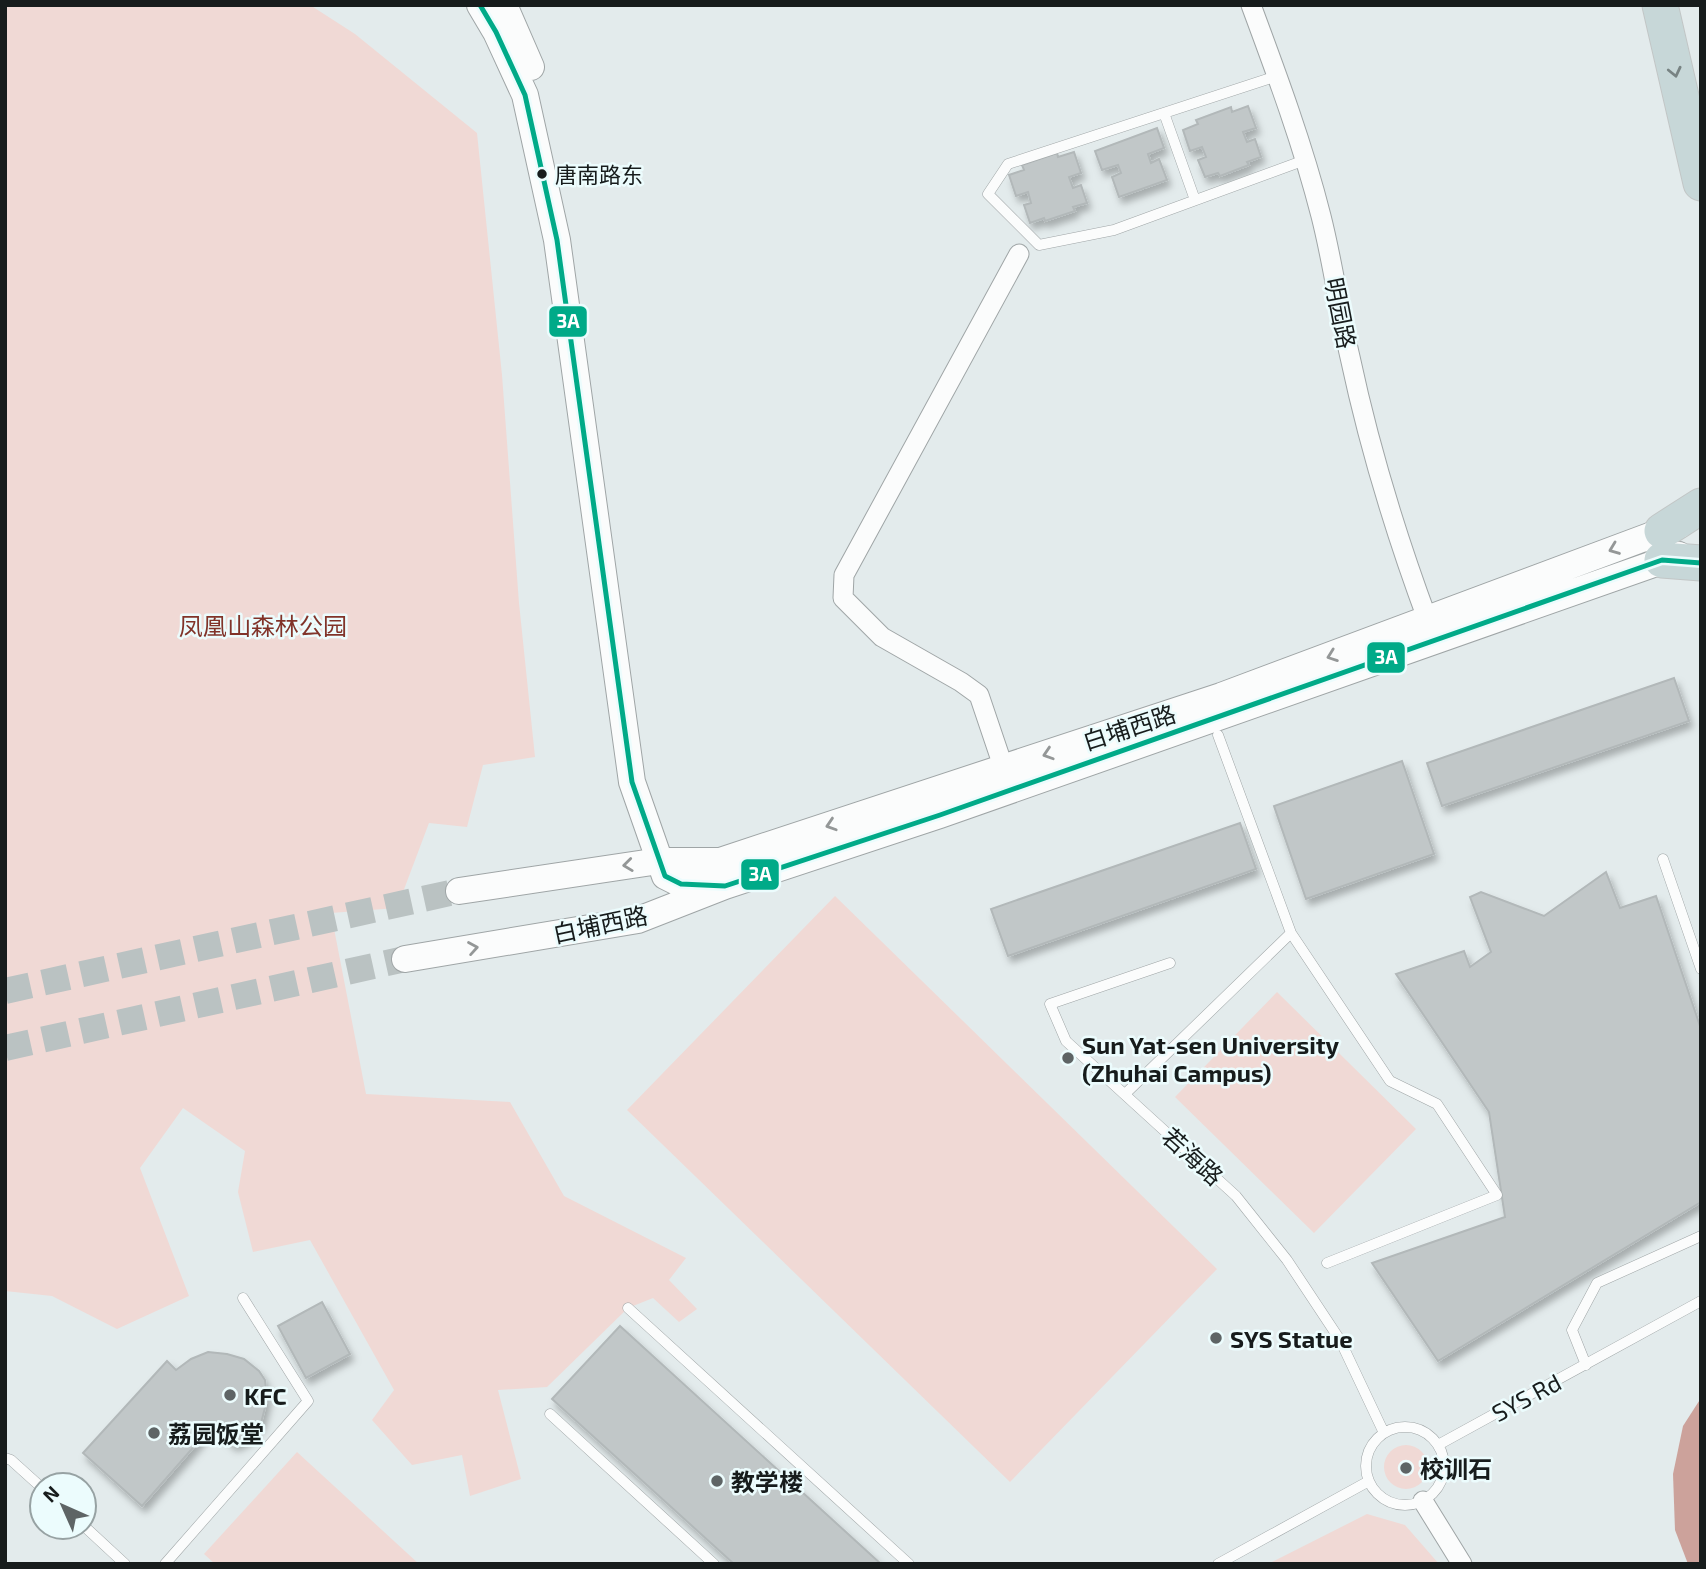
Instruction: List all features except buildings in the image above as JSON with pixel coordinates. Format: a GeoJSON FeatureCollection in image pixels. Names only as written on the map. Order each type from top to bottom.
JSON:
{"type":"FeatureCollection","features":[{"type":"Feature","properties":{"kind":"highway"},"geometry":{"type":"LineString","coordinates":[[1660,5],[1701,183]]}},
{"type":"Feature","properties":{"kind":"highway"},"geometry":{"type":"LineString","coordinates":[[1701,506],[1662,546],[1701,563]]}},
{"type":"Feature","properties":{"kind":"main road"},"geometry":{"type":"LineString","coordinates":[[480,5],[496,32],[525,96],[557,240],[632,782],[659,861]]}},
{"type":"Feature","properties":{"kind":"main road"},"geometry":{"type":"LineString","coordinates":[[504,5],[540,89],[571,226],[640,768],[655,815],[681,852],[723,873]]}},
{"type":"Feature","properties":{"kind":"main road","name":"白埔西路"},"geometry":{"type":"LineString","coordinates":[[459,891],[659,861],[723,873],[940,815],[1662,546],[1701,517]]}},
{"type":"Feature","properties":{"kind":"main road","name":"白埔西路"},"geometry":{"type":"LineString","coordinates":[[405,959],[638,919],[723,873],[1004,769],[1221,696],[1428,621],[1662,546],[1701,548]]}},
{"type":"Feature","properties":{"kind":"street","name":"明园路"},"geometry":{"type":"LineString","coordinates":[[1251,5],[1277,76],[1322,218],[1371,445],[1406,562],[1428,621]]}},
{"type":"Feature","properties":{"kind":"street"},"geometry":{"type":"LineString","coordinates":[[1004,769],[979,695],[882,637],[844,598],[844,575],[1018,254]]}},
{"type":"Feature","properties":{"kind":"street"},"geometry":{"type":"LineString","coordinates":[[1423,1501],[1462,1564]]}},
{"type":"Feature","properties":{"kind":"lane"},"geometry":{"type":"LineString","coordinates":[[1277,76],[1008,164],[988,194],[1039,245],[1114,230],[1305,160]]}},
{"type":"Feature","properties":{"kind":"lane"},"geometry":{"type":"LineString","coordinates":[[1164,113],[1195,200]]}},
{"type":"Feature","properties":{"kind":"lane"},"geometry":{"type":"LineString","coordinates":[[1218,735],[1291,933],[1390,1081],[1437,1104],[1497,1195],[1327,1263]]}},
{"type":"Feature","properties":{"kind":"lane"},"geometry":{"type":"LineString","coordinates":[[1663,859],[1701,969]]}},
{"type":"Feature","properties":{"kind":"lane"},"geometry":{"type":"LineString","coordinates":[[1125,1094],[1291,933]]}},
{"type":"Feature","properties":{"kind":"lane","name":"若海路"},"geometry":{"type":"LineString","coordinates":[[1170,963],[1050,1004],[1066,1041],[1236,1196],[1287,1260],[1340,1340],[1384,1433]]}},
{"type":"Feature","properties":{"kind":"lane"},"geometry":{"type":"LineString","coordinates":[[1586,1365],[1572,1330],[1597,1283],[1701,1236]]}},
{"type":"Feature","properties":{"kind":"lane"},"geometry":{"type":"LineString","coordinates":[[165,1564],[308,1401],[243,1297]]}},
{"type":"Feature","properties":{"kind":"lane","name":"SYS Rd"},"geometry":{"type":"LineString","coordinates":[[1438,1445],[1701,1301]]}},
{"type":"Feature","properties":{"kind":"lane"},"geometry":{"type":"LineString","coordinates":[[628,1308],[909,1564]]}},
{"type":"Feature","properties":{"kind":"lane"},"geometry":{"type":"LineString","coordinates":[[550,1414],[713,1564]]}},
{"type":"Feature","properties":{"kind":"lane"},"geometry":{"type":"LineString","coordinates":[[1407,1427],[1430,1436],[1438,1445],[1444,1469],[1433,1493],[1423,1501],[1398,1505],[1386,1501],[1375,1492],[1366,1471],[1370,1450],[1384,1433],[1407,1427]]}},
{"type":"Feature","properties":{"kind":"lane"},"geometry":{"type":"LineString","coordinates":[[5,1458],[12,1460],[28,1475]]}},
{"type":"Feature","properties":{"kind":"lane"},"geometry":{"type":"LineString","coordinates":[[1218,1564],[1369,1481]]}},
{"type":"Feature","properties":{"kind":"lane"},"geometry":{"type":"LineString","coordinates":[[98,1539],[125,1564]]}},
{"type":"Feature","properties":{"kind":"green space","name":"凤凰山森林公园"},"geometry":{"type":"Polygon","coordinates":[[[5,5],[310,5],[355,34],[477,133],[502,375],[519,603],[535,757],[483,765],[467,827],[429,823],[397,908],[331,913],[366,1094],[510,1102],[564,1196],[686,1258],[669,1280],[697,1309],[679,1322],[653,1298],[628,1308],[547,1387],[498,1390],[521,1479],[470,1496],[462,1455],[412,1465],[372,1420],[394,1390],[310,1240],[253,1252],[238,1192],[245,1151],[183,1108],[140,1168],[189,1296],[117,1329],[52,1296],[5,1291],[5,5]]]}},
{"type":"Feature","properties":{"kind":"green space"},"geometry":{"type":"Polygon","coordinates":[[[835,896],[1217,1269],[1010,1482],[627,1110],[835,896]]]}},
{"type":"Feature","properties":{"kind":"green space"},"geometry":{"type":"Polygon","coordinates":[[[1277,992],[1416,1129],[1314,1233],[1175,1097],[1277,992]]]}},
{"type":"Feature","properties":{"kind":"green space"},"geometry":{"type":"Polygon","coordinates":[[[1406,1445],[1415,1446],[1422,1451],[1427,1458],[1427,1476],[1422,1483],[1415,1488],[1406,1489],[1397,1488],[1390,1483],[1385,1476],[1384,1467],[1385,1458],[1390,1451],[1397,1446],[1406,1445]]]}},
{"type":"Feature","properties":{"kind":"green space"},"geometry":{"type":"Polygon","coordinates":[[[297,1452],[419,1564],[215,1564],[204,1554],[297,1452]]]}},
{"type":"Feature","properties":{"kind":"green space"},"geometry":{"type":"Polygon","coordinates":[[[1367,1514],[1405,1525],[1439,1564],[1268,1564],[1367,1514]]]}},
{"type":"Feature","properties":{"kind":"shaded area"},"geometry":{"type":"Polygon","coordinates":[[[1701,1398],[1701,1564],[1688,1564],[1675,1530],[1673,1474],[1683,1426],[1701,1398]]]}},
{"type":"Feature","properties":{"kind":"tunnel"},"geometry":{"type":"LineString","coordinates":[[5,991],[459,891]]}},
{"type":"Feature","properties":{"kind":"tunnel"},"geometry":{"type":"LineString","coordinates":[[5,1048],[405,959]]}},
{"type":"Feature","properties":{"kind":"transit line","name":"3A"},"geometry":{"type":"LineString","coordinates":[[480,5],[496,32],[525,95],[557,240],[632,782],[665,876],[681,884],[725,886],[940,815],[1662,560],[1701,563]]}},
{"type":"Feature","properties":{"kind":"place","name":"唐南路东"},"geometry":{"type":"Point","coordinates":[542,174]}},
{"type":"Feature","properties":{"kind":"place","name":"Sun Yat-sen University (Zhuhai Campus)"},"geometry":{"type":"Point","coordinates":[1068,1058]}},
{"type":"Feature","properties":{"kind":"place","name":"SYS Statue"},"geometry":{"type":"Point","coordinates":[1216,1338]}},
{"type":"Feature","properties":{"kind":"place","name":"KFC"},"geometry":{"type":"Point","coordinates":[230,1395]}},
{"type":"Feature","properties":{"kind":"place","name":"荔园饭堂"},"geometry":{"type":"Point","coordinates":[154,1433]}},
{"type":"Feature","properties":{"kind":"place","name":"校训石"},"geometry":{"type":"Point","coordinates":[1406,1468]}},
{"type":"Feature","properties":{"kind":"place","name":"教学楼"},"geometry":{"type":"Point","coordinates":[717,1481]}}]}
